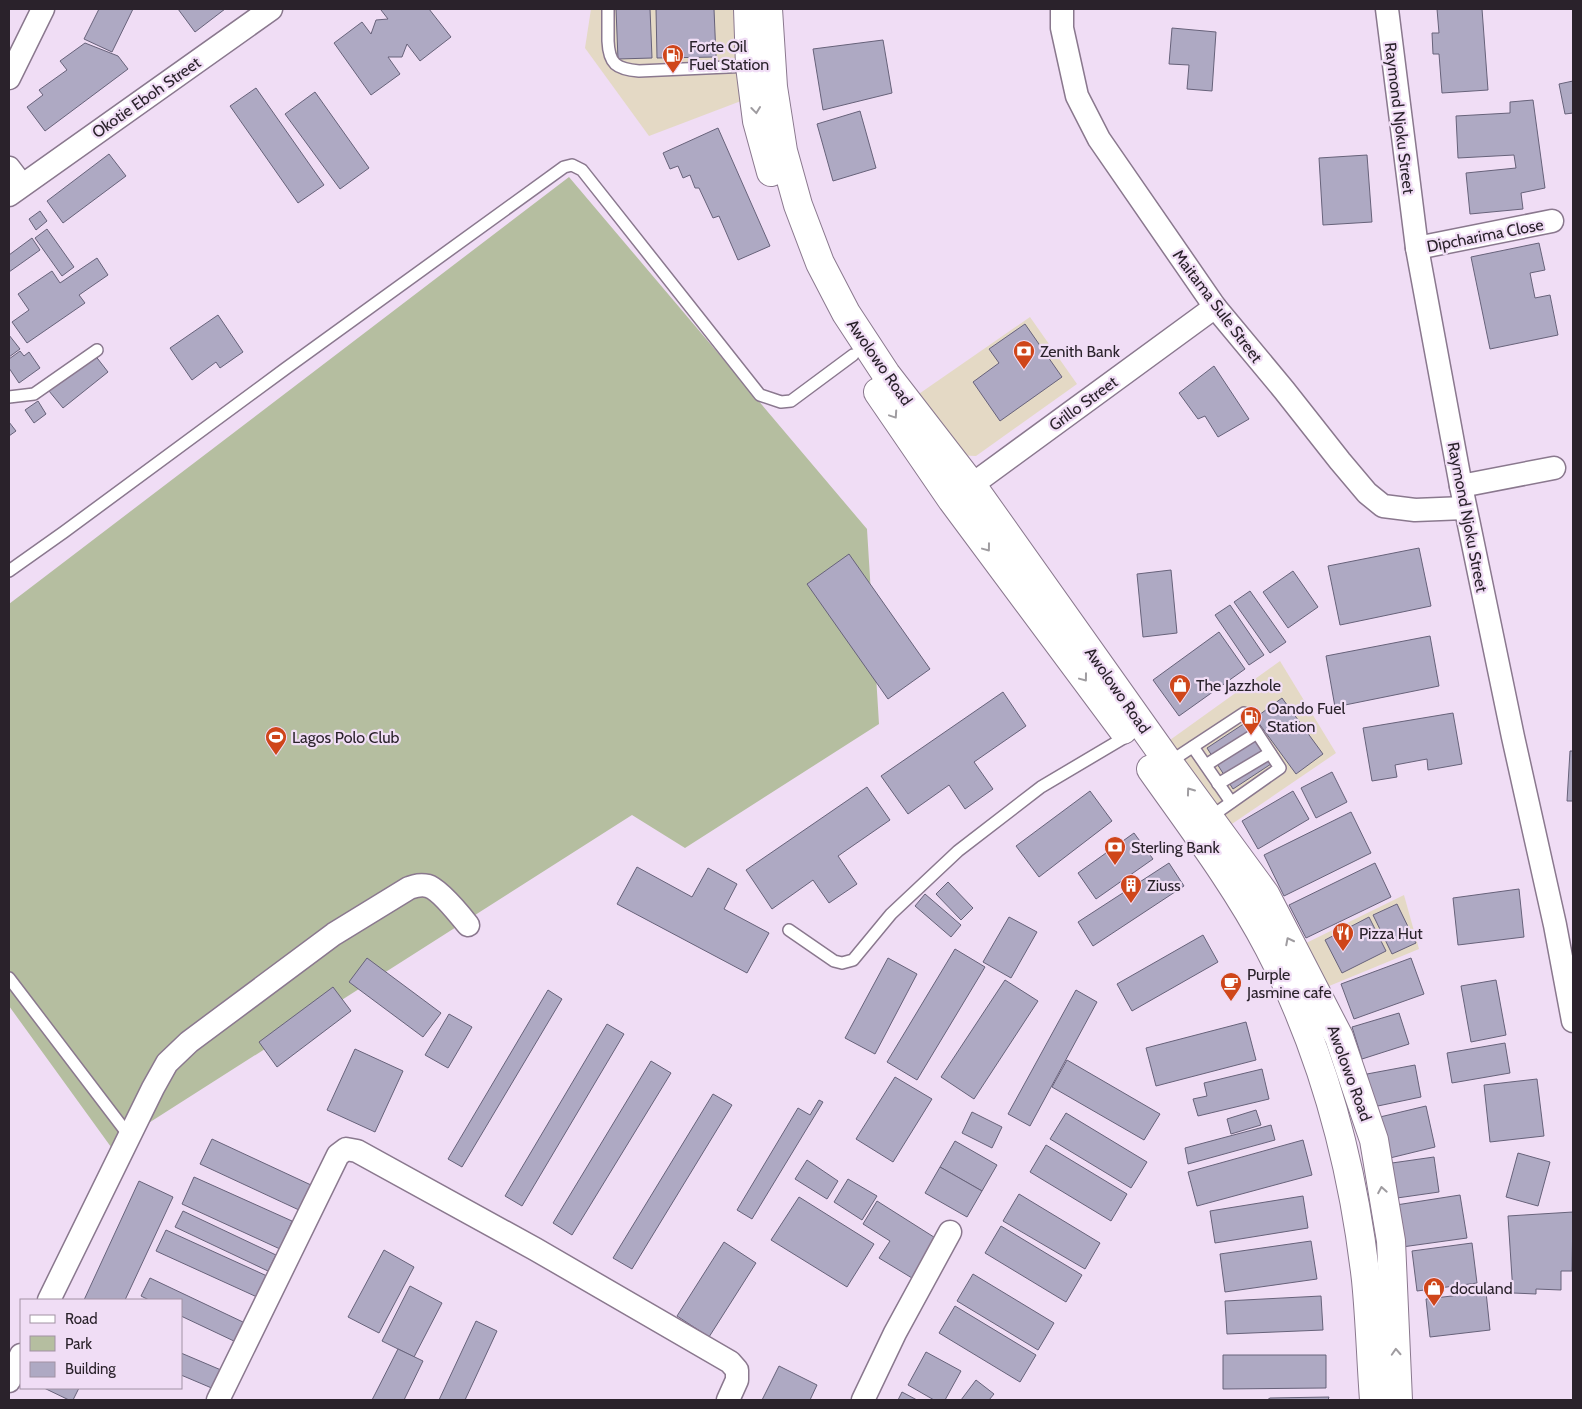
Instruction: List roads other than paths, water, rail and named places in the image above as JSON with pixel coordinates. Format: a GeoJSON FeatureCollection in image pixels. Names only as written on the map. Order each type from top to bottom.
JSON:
{"type":"FeatureCollection","features":[{"type":"Feature","properties":{"kind":"main road","name":"Awolowo Road"},"geometry":{"type":"LineString","coordinates":[[748,9],[750,66],[757,121],[773,179],[789,227],[812,278],[853,355],[961,492],[1201,824],[1265,894],[1340,1037],[1374,1140],[1391,1241],[1398,1400]]}},
{"type":"Feature","properties":{"kind":"main road","name":"Awolowo Road"},"geometry":{"type":"LineString","coordinates":[[768,9],[773,87],[784,151],[798,205],[820,263],[846,313],[961,492],[1127,736],[1161,768]]}},
{"type":"Feature","properties":{"kind":"main road","name":"Awolowo Road"},"geometry":{"type":"LineString","coordinates":[[1201,824],[1270,949],[1296,1008],[1331,1102],[1357,1218],[1366,1281],[1374,1400]]}},
{"type":"Feature","properties":{"kind":"street"},"geometry":{"type":"LineString","coordinates":[[9,78],[43,9]]}},
{"type":"Feature","properties":{"kind":"street","name":"Okotie Eboh Street"},"geometry":{"type":"LineString","coordinates":[[13,183],[271,9]]}},
{"type":"Feature","properties":{"kind":"street","name":"Maitama Sule Street"},"geometry":{"type":"LineString","coordinates":[[1062,9],[1062,28],[1077,96],[1105,147],[1215,307],[1367,493],[1383,506],[1415,510],[1554,468]]}},
{"type":"Feature","properties":{"kind":"street","name":"Raymond Njoku Street"},"geometry":{"type":"LineString","coordinates":[[1386,9],[1417,248],[1463,497],[1513,737],[1555,925],[1573,1021]]}},
{"type":"Feature","properties":{"kind":"street","name":"Dipcharima Close"},"geometry":{"type":"LineString","coordinates":[[1417,248],[1552,221]]}},
{"type":"Feature","properties":{"kind":"street","name":"Grillo Street"},"geometry":{"type":"LineString","coordinates":[[961,492],[1215,307]]}},
{"type":"Feature","properties":{"kind":"street"},"geometry":{"type":"LineString","coordinates":[[49,1299],[153,1088],[167,1063],[189,1042],[334,934],[392,897],[418,885],[430,886],[448,902],[468,925]]}},
{"type":"Feature","properties":{"kind":"street"},"geometry":{"type":"LineString","coordinates":[[218,1400],[338,1155],[346,1149],[357,1151],[535,1249],[730,1362],[738,1370],[737,1380],[728,1400]]}},
{"type":"Feature","properties":{"kind":"street"},"geometry":{"type":"LineString","coordinates":[[863,1400],[895,1333],[950,1232]]}},
{"type":"Feature","properties":{"kind":"street"},"geometry":{"type":"LineString","coordinates":[[9,1381],[20,1357]]}},
{"type":"Feature","properties":{"kind":"lane"},"geometry":{"type":"LineString","coordinates":[[608,9],[608,54],[612,62],[626,70],[639,72],[750,66]]}},
{"type":"Feature","properties":{"kind":"lane"},"geometry":{"type":"LineString","coordinates":[[9,571],[564,167],[572,165],[582,170],[760,395],[781,402],[791,400],[853,355]]}},
{"type":"Feature","properties":{"kind":"lane"},"geometry":{"type":"LineString","coordinates":[[9,397],[34,394],[97,350]]}},
{"type":"Feature","properties":{"kind":"lane"},"geometry":{"type":"LineString","coordinates":[[1161,768],[1244,713],[1280,768],[1201,824]]}},
{"type":"Feature","properties":{"kind":"lane"},"geometry":{"type":"LineString","coordinates":[[1206,765],[1257,733]]}},
{"type":"Feature","properties":{"kind":"lane"},"geometry":{"type":"LineString","coordinates":[[789,930],[834,962],[842,963],[853,960],[891,914],[958,851],[1041,787],[1127,736]]}},
{"type":"Feature","properties":{"kind":"lane"},"geometry":{"type":"LineString","coordinates":[[1193,747],[1231,802]]}},
{"type":"Feature","properties":{"kind":"lane"},"geometry":{"type":"LineString","coordinates":[[1218,784],[1270,753]]}},
{"type":"Feature","properties":{"kind":"lane"},"geometry":{"type":"LineString","coordinates":[[9,978],[130,1137]]}},
{"type":"Feature","properties":{"kind":"place","name":"Forte Oil Fuel Station"},"geometry":{"type":"Point","coordinates":[673,74]}},
{"type":"Feature","properties":{"kind":"place","name":"Zenith Bank"},"geometry":{"type":"Point","coordinates":[1024,370]}},
{"type":"Feature","properties":{"kind":"place","name":"The Jazzhole"},"geometry":{"type":"Point","coordinates":[1180,704]}},
{"type":"Feature","properties":{"kind":"place","name":"Oando Fuel Station"},"geometry":{"type":"Point","coordinates":[1251,736]}},
{"type":"Feature","properties":{"kind":"place","name":"Lagos Polo Club"},"geometry":{"type":"Point","coordinates":[276,756]}},
{"type":"Feature","properties":{"kind":"place","name":"Sterling Bank"},"geometry":{"type":"Point","coordinates":[1115,866]}},
{"type":"Feature","properties":{"kind":"place","name":"Ziuss"},"geometry":{"type":"Point","coordinates":[1131,904]}},
{"type":"Feature","properties":{"kind":"place","name":"Pizza Hut"},"geometry":{"type":"Point","coordinates":[1343,952]}},
{"type":"Feature","properties":{"kind":"place","name":"Purple Jasmine cafe"},"geometry":{"type":"Point","coordinates":[1231,1002]}},
{"type":"Feature","properties":{"kind":"place","name":"doculand"},"geometry":{"type":"Point","coordinates":[1434,1307]}}]}
